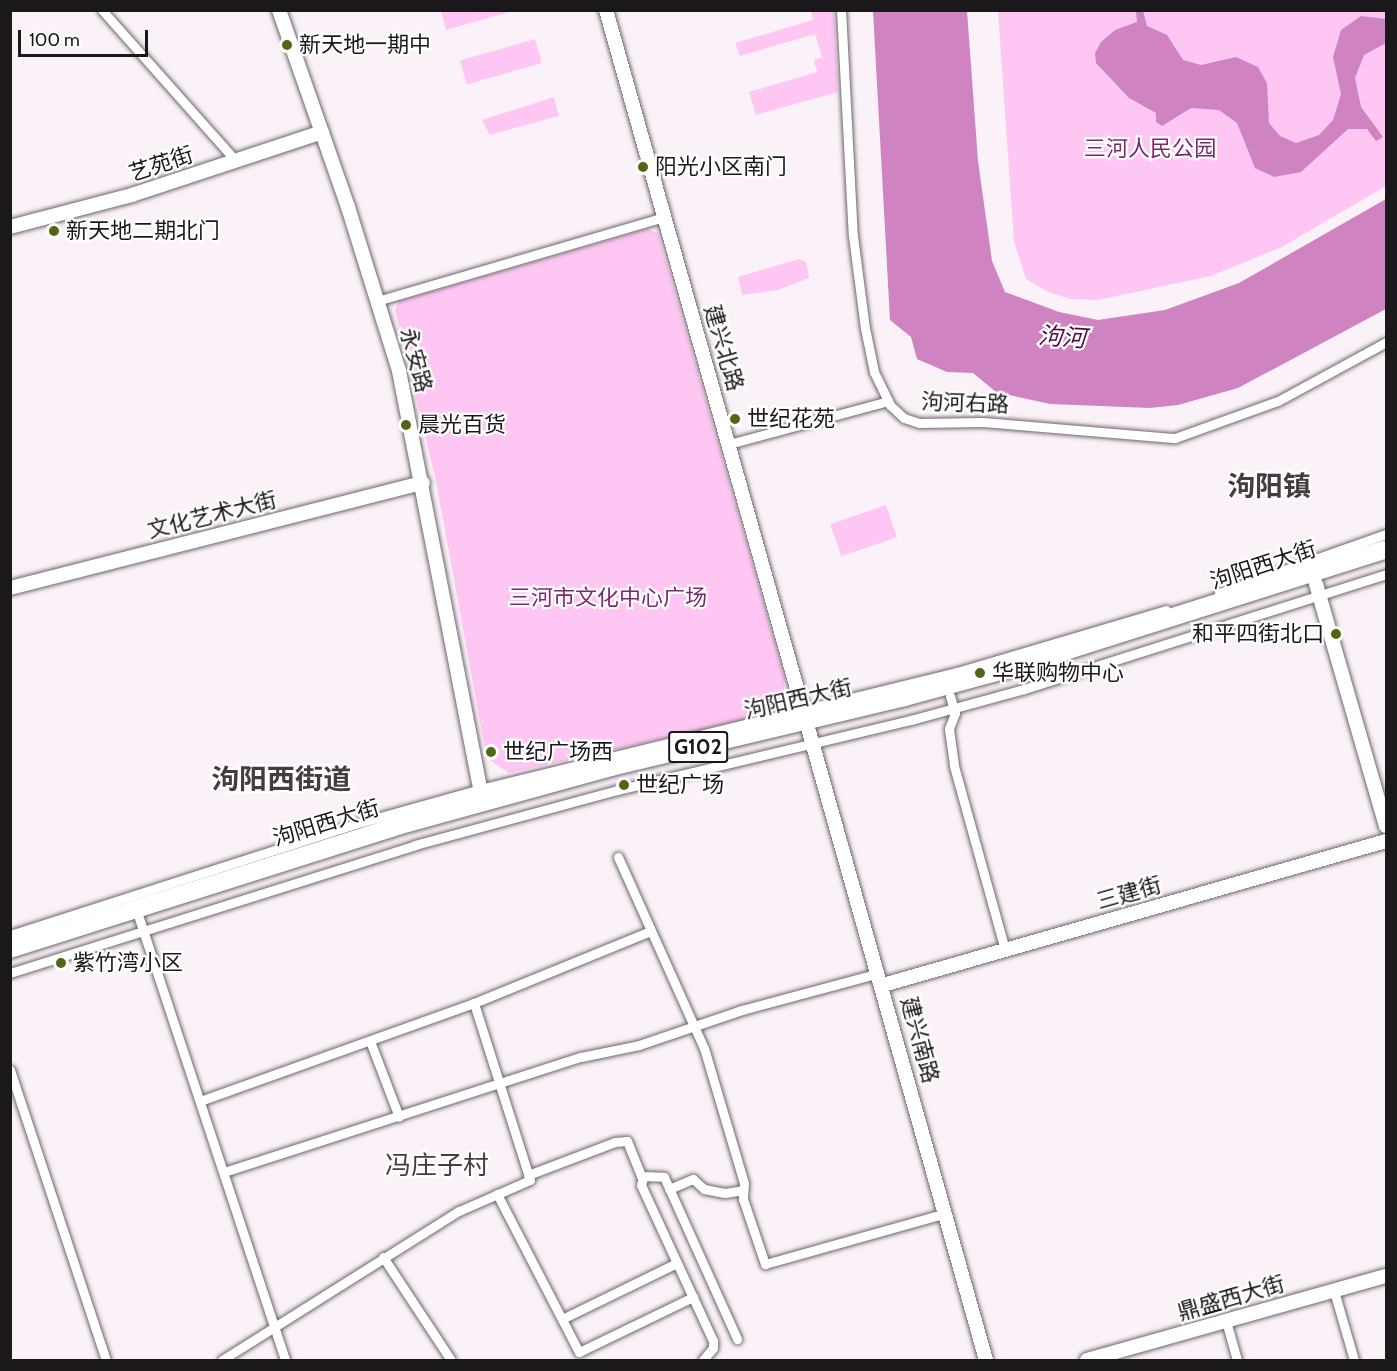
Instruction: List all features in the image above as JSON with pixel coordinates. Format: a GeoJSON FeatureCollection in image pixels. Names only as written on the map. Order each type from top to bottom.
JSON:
{"type":"FeatureCollection","features":[{"type":"Feature","properties":{"kind":"highway","name":"泃阳西大街"},"geometry":{"type":"LineString","coordinates":[[10,960],[141,924],[351,850],[516,803],[809,726],[1114,638],[1386,549]]}},
{"type":"Feature","properties":{"kind":"highway","name":"泃阳西大街"},"geometry":{"type":"LineString","coordinates":[[10,949],[481,795],[809,726],[952,702],[1140,641],[1318,590],[1386,560]]}},
{"type":"Feature","properties":{"kind":"street"},"geometry":{"type":"LineString","coordinates":[[102,10],[236,161]]}},
{"type":"Feature","properties":{"kind":"street","name":"永安路"},"geometry":{"type":"LineString","coordinates":[[279,10],[322,132],[399,371],[423,483],[481,795]]}},
{"type":"Feature","properties":{"kind":"street","name":"建兴北路"},"geometry":{"type":"LineString","coordinates":[[606,10],[809,726]]}},
{"type":"Feature","properties":{"kind":"street","name":"泃河右路"},"geometry":{"type":"LineString","coordinates":[[841,10],[857,276],[874,372],[888,401],[904,418],[919,423],[983,422],[1174,438],[1278,401],[1386,342]]}},
{"type":"Feature","properties":{"kind":"street","name":"艺苑街"},"geometry":{"type":"LineString","coordinates":[[10,227],[85,209],[322,132]]}},
{"type":"Feature","properties":{"kind":"street"},"geometry":{"type":"LineString","coordinates":[[377,301],[665,217]]}},
{"type":"Feature","properties":{"kind":"street"},"geometry":{"type":"LineString","coordinates":[[729,444],[888,401]]}},
{"type":"Feature","properties":{"kind":"street","name":"文化艺术大街"},"geometry":{"type":"LineString","coordinates":[[10,588],[423,483]]}},
{"type":"Feature","properties":{"kind":"street"},"geometry":{"type":"LineString","coordinates":[[809,726],[957,672],[1191,602],[1386,534]]}},
{"type":"Feature","properties":{"kind":"street"},"geometry":{"type":"LineString","coordinates":[[1386,574],[1318,590],[1386,826]]}},
{"type":"Feature","properties":{"kind":"street"},"geometry":{"type":"LineString","coordinates":[[952,702],[949,729],[954,766],[1005,950]]}},
{"type":"Feature","properties":{"kind":"street","name":"建兴南路"},"geometry":{"type":"LineString","coordinates":[[809,726],[986,1360]]}},
{"type":"Feature","properties":{"kind":"street"},"geometry":{"type":"LineString","coordinates":[[10,935],[355,824],[481,795]]}},
{"type":"Feature","properties":{"kind":"street","name":"三建街"},"geometry":{"type":"LineString","coordinates":[[881,979],[1005,950],[1386,841]]}},
{"type":"Feature","properties":{"kind":"street"},"geometry":{"type":"LineString","coordinates":[[618,857],[650,932],[695,1025],[743,1190],[743,1199],[765,1264],[946,1213]]}},
{"type":"Feature","properties":{"kind":"street"},"geometry":{"type":"LineString","coordinates":[[10,973],[141,924],[285,1360]]}},
{"type":"Feature","properties":{"kind":"street"},"geometry":{"type":"LineString","coordinates":[[200,1101],[474,1004],[650,932]]}},
{"type":"Feature","properties":{"kind":"street"},"geometry":{"type":"LineString","coordinates":[[224,1172],[498,1086],[581,1057],[639,1044],[695,1025],[881,979]]}},
{"type":"Feature","properties":{"kind":"street"},"geometry":{"type":"LineString","coordinates":[[222,1360],[459,1211],[530,1180],[498,1086],[474,1004]]}},
{"type":"Feature","properties":{"kind":"street"},"geometry":{"type":"LineString","coordinates":[[370,1041],[399,1117]]}},
{"type":"Feature","properties":{"kind":"street"},"geometry":{"type":"LineString","coordinates":[[10,1070],[106,1360]]}},
{"type":"Feature","properties":{"kind":"street"},"geometry":{"type":"LineString","coordinates":[[528,1175],[625,1140],[632,1147],[643,1178],[641,1185],[714,1346],[703,1360]]}},
{"type":"Feature","properties":{"kind":"street"},"geometry":{"type":"LineString","coordinates":[[643,1178],[663,1175],[737,1339]]}},
{"type":"Feature","properties":{"kind":"street"},"geometry":{"type":"LineString","coordinates":[[669,1189],[693,1179],[704,1189],[726,1193],[743,1190]]}},
{"type":"Feature","properties":{"kind":"street"},"geometry":{"type":"LineString","coordinates":[[497,1194],[579,1352],[693,1297]]}},
{"type":"Feature","properties":{"kind":"street"},"geometry":{"type":"LineString","coordinates":[[383,1257],[451,1360]]}},
{"type":"Feature","properties":{"kind":"street"},"geometry":{"type":"LineString","coordinates":[[562,1319],[677,1263]]}},
{"type":"Feature","properties":{"kind":"street","name":"鼎盛西大街"},"geometry":{"type":"LineString","coordinates":[[1088,1360],[1386,1276]]}},
{"type":"Feature","properties":{"kind":"street"},"geometry":{"type":"LineString","coordinates":[[1334,1291],[1354,1360]]}},
{"type":"Feature","properties":{"kind":"street"},"geometry":{"type":"LineString","coordinates":[[1226,1322],[1237,1360]]}},
{"type":"Feature","properties":{"kind":"green space"},"geometry":{"type":"Polygon","coordinates":[[[441,10],[513,11],[446,30],[441,10]]]}},
{"type":"Feature","properties":{"kind":"green space"},"geometry":{"type":"Polygon","coordinates":[[[811,11],[834,11],[838,92],[756,115],[749,92],[817,72],[814,60],[822,57],[815,34],[740,56],[735,43],[813,20],[811,11]]]}},
{"type":"Feature","properties":{"kind":"green space","name":"三河人民公园"},"geometry":{"type":"Polygon","coordinates":[[[998,11],[1386,11],[1386,186],[1282,247],[1211,276],[1098,300],[1070,299],[1048,292],[1026,279],[1014,242],[998,11]]]}},
{"type":"Feature","properties":{"kind":"green space"},"geometry":{"type":"Polygon","coordinates":[[[535,39],[542,63],[467,85],[460,60],[535,39]]]}},
{"type":"Feature","properties":{"kind":"green space"},"geometry":{"type":"Polygon","coordinates":[[[554,97],[559,116],[490,135],[482,120],[554,97]]]}},
{"type":"Feature","properties":{"kind":"green space","name":"三河市文化中心广场"},"geometry":{"type":"Polygon","coordinates":[[[647,229],[658,233],[785,680],[784,691],[772,714],[509,773],[490,760],[485,749],[436,481],[395,310],[399,301],[647,229]]]}},
{"type":"Feature","properties":{"kind":"green space"},"geometry":{"type":"Polygon","coordinates":[[[799,259],[806,262],[809,278],[778,290],[742,295],[738,277],[799,259]]]}},
{"type":"Feature","properties":{"kind":"green space"},"geometry":{"type":"Polygon","coordinates":[[[886,505],[897,537],[841,556],[830,524],[886,505]]]}},
{"type":"Feature","properties":{"kind":"water","name":"泃河"},"geometry":{"type":"Polygon","coordinates":[[[873,11],[967,11],[978,161],[992,261],[1005,292],[1059,312],[1098,320],[1165,310],[1239,283],[1386,199],[1386,309],[1238,388],[1178,405],[1150,408],[1050,404],[996,392],[973,373],[947,372],[917,359],[911,337],[890,320],[873,11]]]}},
{"type":"Feature","properties":{"kind":"water"},"geometry":{"type":"Polygon","coordinates":[[[1136,11],[1143,11],[1147,26],[1167,35],[1183,60],[1201,65],[1236,57],[1258,67],[1267,83],[1269,123],[1280,136],[1296,143],[1319,135],[1333,120],[1341,94],[1333,57],[1341,30],[1361,16],[1386,19],[1386,43],[1364,55],[1355,78],[1361,107],[1383,137],[1376,141],[1367,129],[1348,129],[1301,172],[1274,177],[1255,168],[1237,123],[1219,110],[1191,108],[1162,126],[1156,122],[1156,113],[1129,98],[1096,63],[1095,53],[1101,42],[1115,30],[1137,22],[1136,11]]]}},
{"type":"Feature","properties":{"kind":"place","name":"新天地一期中"},"geometry":{"type":"Point","coordinates":[287,45]}},
{"type":"Feature","properties":{"kind":"place","name":"阳光小区南门"},"geometry":{"type":"Point","coordinates":[643,167]}},
{"type":"Feature","properties":{"kind":"place","name":"新天地二期北门"},"geometry":{"type":"Point","coordinates":[54,231]}},
{"type":"Feature","properties":{"kind":"place","name":"世纪花苑"},"geometry":{"type":"Point","coordinates":[735,419]}},
{"type":"Feature","properties":{"kind":"place","name":"晨光百货"},"geometry":{"type":"Point","coordinates":[406,425]}},
{"type":"Feature","properties":{"kind":"place","name":"和平四街北口"},"geometry":{"type":"Point","coordinates":[1336,634]}},
{"type":"Feature","properties":{"kind":"place","name":"华联购物中心"},"geometry":{"type":"Point","coordinates":[980,673]}},
{"type":"Feature","properties":{"kind":"place","name":"世纪广场西"},"geometry":{"type":"Point","coordinates":[491,752]}},
{"type":"Feature","properties":{"kind":"place","name":"世纪广场"},"geometry":{"type":"Point","coordinates":[624,785]}},
{"type":"Feature","properties":{"kind":"place","name":"紫竹湾小区"},"geometry":{"type":"Point","coordinates":[61,963]}},
{"type":"Feature","properties":{"kind":"district","name":"泃阳镇"},"geometry":{"type":"Point","coordinates":[1269,486]}},
{"type":"Feature","properties":{"kind":"district","name":"泃阳西街道"},"geometry":{"type":"Point","coordinates":[281,779]}},
{"type":"Feature","properties":{"kind":"district","name":"冯庄子村"},"geometry":{"type":"Point","coordinates":[437,1166]}}]}
